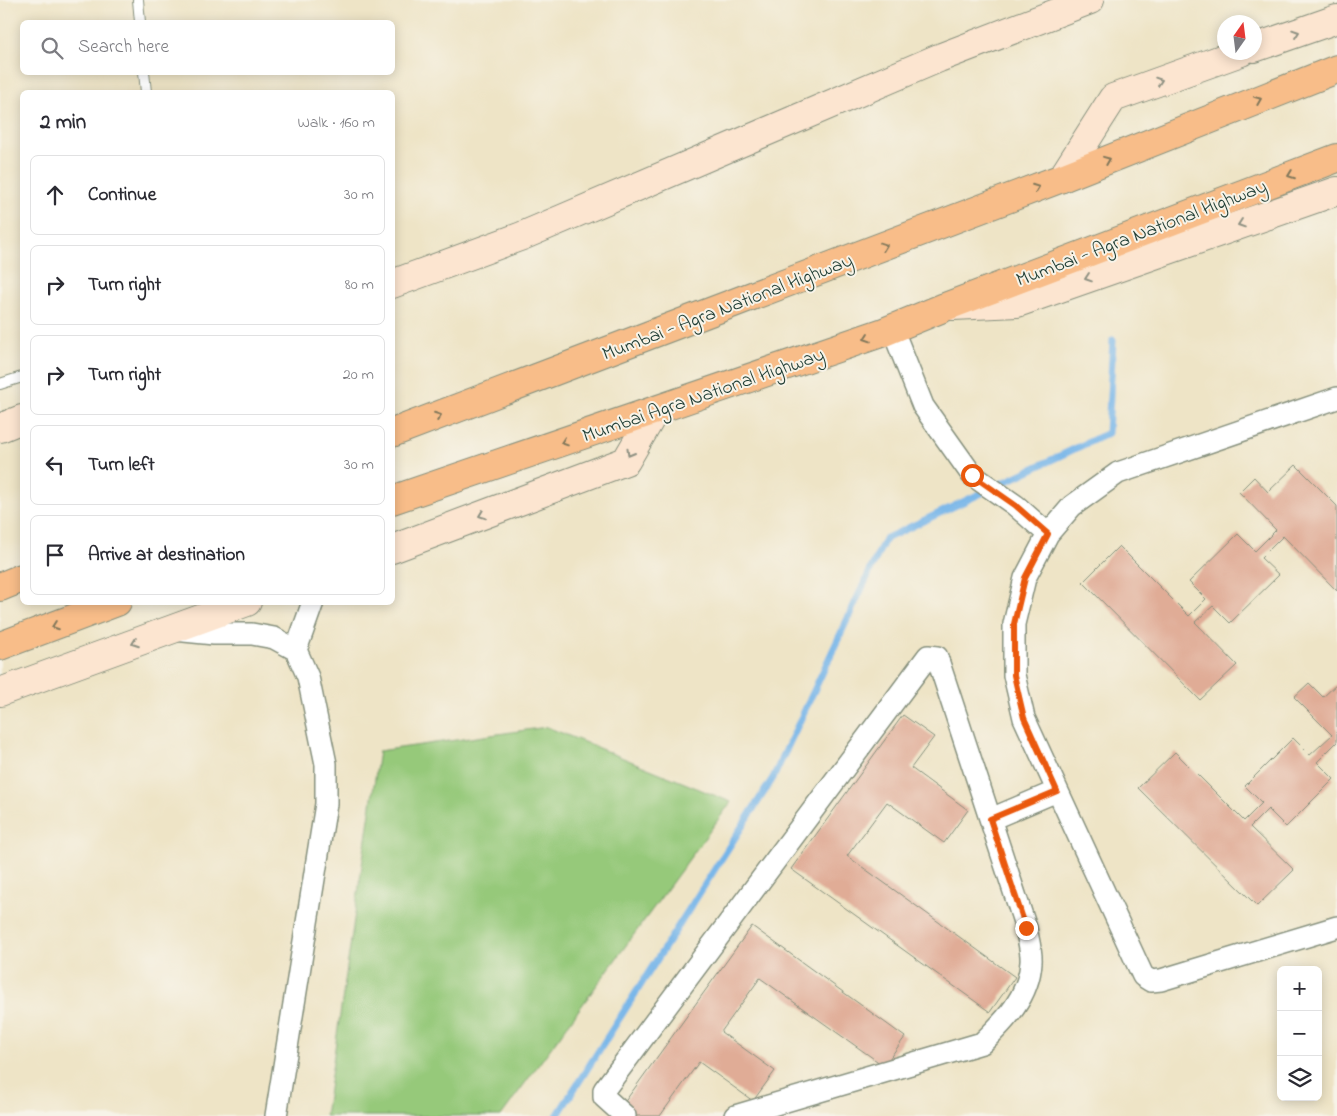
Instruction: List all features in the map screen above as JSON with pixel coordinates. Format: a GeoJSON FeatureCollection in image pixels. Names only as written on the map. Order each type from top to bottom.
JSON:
{"type":"FeatureCollection","features":[{"type":"Feature","properties":{"kind":"highway","name":"Mumbai - Agra National Highway"},"geometry":{"type":"LineString","coordinates":[[395,432],[1062,178],[1330,72]]}},
{"type":"Feature","properties":{"kind":"highway","name":"Mumbai - Agra National Highway"},"geometry":{"type":"LineString","coordinates":[[945,307],[1337,158]]}},
{"type":"Feature","properties":{"kind":"highway","name":"Mumbai Agra National Highway"},"geometry":{"type":"LineString","coordinates":[[395,499],[892,328],[945,307]]}},
{"type":"Feature","properties":{"kind":"highway"},"geometry":{"type":"LineString","coordinates":[[0,587],[20,579]]}},
{"type":"Feature","properties":{"kind":"highway"},"geometry":{"type":"LineString","coordinates":[[0,646],[109,605]]}},
{"type":"Feature","properties":{"kind":"street"},"geometry":{"type":"LineString","coordinates":[[395,283],[522,236],[939,58],[1090,0]]}},
{"type":"Feature","properties":{"kind":"street"},"geometry":{"type":"LineString","coordinates":[[1262,45],[1337,19]]}},
{"type":"Feature","properties":{"kind":"street"},"geometry":{"type":"LineString","coordinates":[[1062,178],[1113,98],[1219,60]]}},
{"type":"Feature","properties":{"kind":"street","name":"Mumbai Agra National Highway"},"geometry":{"type":"LineString","coordinates":[[945,307],[1016,303],[1337,191]]}},
{"type":"Feature","properties":{"kind":"street"},"geometry":{"type":"LineString","coordinates":[[892,328],[922,406],[972,475],[1015,505],[1048,534]]}},
{"type":"Feature","properties":{"kind":"street"},"geometry":{"type":"LineString","coordinates":[[1337,398],[1118,473],[1072,506],[1048,534],[1025,578],[1014,624],[1014,675],[1024,718],[1143,976],[1151,981],[1161,980],[1337,927]]}},
{"type":"Feature","properties":{"kind":"street"},"geometry":{"type":"LineString","coordinates":[[395,548],[626,461],[654,411]]}},
{"type":"Feature","properties":{"kind":"street"},"geometry":{"type":"LineString","coordinates":[[0,428],[20,421]]}},
{"type":"Feature","properties":{"kind":"street"},"geometry":{"type":"LineString","coordinates":[[0,692],[239,605]]}},
{"type":"Feature","properties":{"kind":"street"},"geometry":{"type":"LineString","coordinates":[[296,650],[312,605]]}},
{"type":"Feature","properties":{"kind":"street"},"geometry":{"type":"LineString","coordinates":[[171,630],[214,634],[252,634],[274,638],[296,650],[308,676],[326,764],[326,804],[276,1116]]}},
{"type":"Feature","properties":{"kind":"street"},"geometry":{"type":"LineString","coordinates":[[625,1116],[604,1097],[604,1090],[928,656],[932,656],[939,660],[1026,928],[1031,962],[1023,994],[1008,1019],[982,1043],[735,1116]]}},
{"type":"Feature","properties":{"kind":"street"},"geometry":{"type":"LineString","coordinates":[[990,819],[1057,791]]}},
{"type":"Feature","properties":{"kind":"lane"},"geometry":{"type":"LineString","coordinates":[[138,0],[140,20]]}},
{"type":"Feature","properties":{"kind":"lane"},"geometry":{"type":"LineString","coordinates":[[144,75],[146,90]]}},
{"type":"Feature","properties":{"kind":"lane"},"geometry":{"type":"LineString","coordinates":[[0,384],[20,378]]}},
{"type":"Feature","properties":{"kind":"green space"},"geometry":{"type":"Polygon","coordinates":[[[547,727],[731,802],[501,1116],[325,1116],[379,751],[547,727]]]}},
{"type":"Feature","properties":{"kind":"building"},"geometry":{"type":"Polygon","coordinates":[[[1296,465],[1337,506],[1337,591],[1283,536],[1261,558],[1279,575],[1230,623],[1213,606],[1195,622],[1237,665],[1200,700],[1083,582],[1119,546],[1189,616],[1206,599],[1189,582],[1238,534],[1255,551],[1276,530],[1239,492],[1254,477],[1268,492],[1296,465]]]}},
{"type":"Feature","properties":{"kind":"building"},"geometry":{"type":"Polygon","coordinates":[[[1309,683],[1323,697],[1337,684],[1337,742],[1317,762],[1334,779],[1286,827],[1268,809],[1250,827],[1294,870],[1257,906],[1138,788],[1175,752],[1244,821],[1262,803],[1245,786],[1293,738],[1310,755],[1332,735],[1294,697],[1309,683]]]}},
{"type":"Feature","properties":{"kind":"building"},"geometry":{"type":"Polygon","coordinates":[[[903,715],[934,737],[911,768],[968,810],[944,843],[887,802],[847,856],[1015,977],[990,1012],[791,869],[903,715]]]}},
{"type":"Feature","properties":{"kind":"building"},"geometry":{"type":"Polygon","coordinates":[[[752,926],[905,1037],[884,1066],[760,978],[721,1032],[775,1071],[753,1101],[699,1062],[660,1116],[633,1116],[621,1107],[752,926]]]}},
{"type":"Feature","properties":{"kind":"waterway"},"geometry":{"type":"LineString","coordinates":[[557,1116],[773,778],[885,539],[1108,433],[1113,340]]}},
{"type":"Feature","properties":{"kind":"route"},"geometry":{"type":"LineString","coordinates":[[972,475],[1015,505],[1048,534],[1025,578],[1014,624],[1014,675],[1024,718],[1057,791],[990,819],[1026,928]]}}]}
